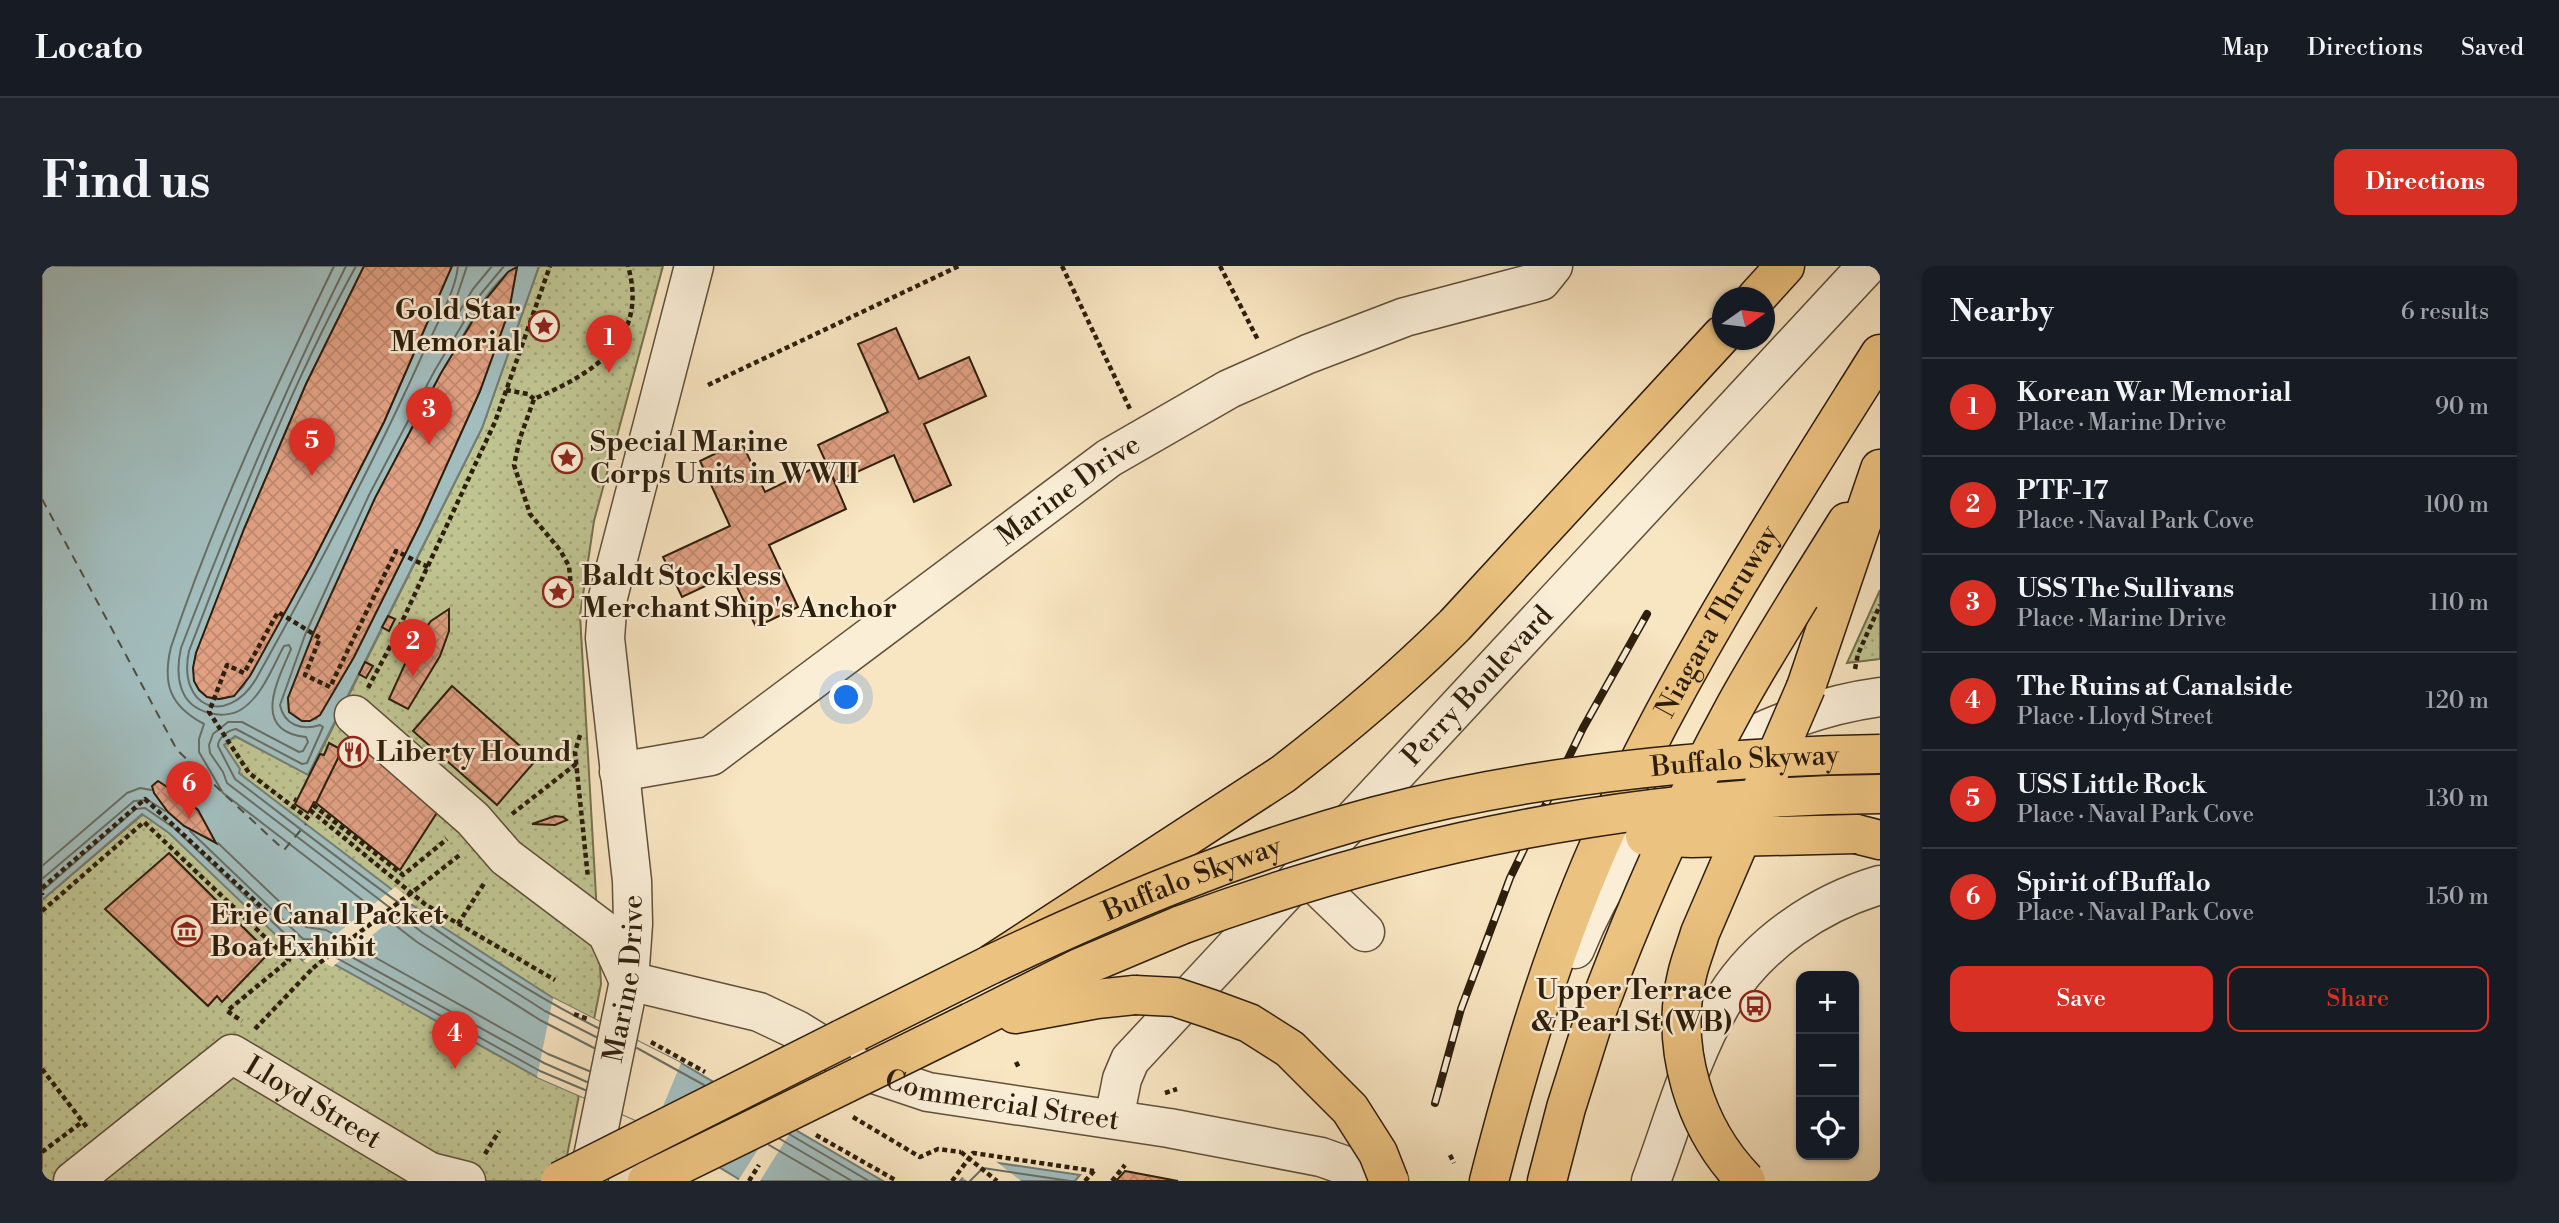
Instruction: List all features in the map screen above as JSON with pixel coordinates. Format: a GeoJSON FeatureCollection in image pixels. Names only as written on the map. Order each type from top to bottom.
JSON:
{"type":"FeatureCollection","features":[{"type":"Feature","properties":{"kind":"highway"},"geometry":{"type":"LineString","coordinates":[[1766,287],[1785,266]]}},
{"type":"Feature","properties":{"kind":"highway"},"geometry":{"type":"LineString","coordinates":[[990,965],[1283,774],[1370,704],[1455,625],[1712,347]]}},
{"type":"Feature","properties":{"kind":"highway","name":"Niagara Thruway"},"geometry":{"type":"LineString","coordinates":[[1489,1181],[1513,1086],[1546,984],[1608,826],[1675,696],[1754,554],[1880,354]]}},
{"type":"Feature","properties":{"kind":"highway"},"geometry":{"type":"LineString","coordinates":[[1746,1181],[1733,1168],[1713,1138],[1693,1097],[1684,1055],[1682,1016],[1687,975],[1700,933],[1806,687],[1880,469]]}},
{"type":"Feature","properties":{"kind":"highway","name":"Niagara Thruway"},"geometry":{"type":"LineString","coordinates":[[1546,1181],[1594,1019],[1656,863],[1732,712],[1880,469]]}},
{"type":"Feature","properties":{"kind":"highway","name":"Buffalo Skyway"},"geometry":{"type":"LineString","coordinates":[[559,1181],[990,965],[1157,890],[1313,836],[1422,805],[1514,787],[1693,762],[1880,754]]}},
{"type":"Feature","properties":{"kind":"highway","name":"Buffalo Skyway"},"geometry":{"type":"LineString","coordinates":[[647,1181],[1127,946],[1267,894],[1389,859],[1510,831],[1730,801],[1880,794]]}},
{"type":"Feature","properties":{"kind":"highway"},"geometry":{"type":"LineString","coordinates":[[1510,831],[1692,838],[1872,836]]}},
{"type":"Feature","properties":{"kind":"highway"},"geometry":{"type":"LineString","coordinates":[[971,1022],[1097,999],[1135,995],[1175,997],[1248,1023],[1290,1049],[1350,1109],[1378,1153],[1389,1181]]}},
{"type":"Feature","properties":{"kind":"street","name":"Marine Drive"},"geometry":{"type":"LineString","coordinates":[[590,1171],[629,981],[633,924],[632,881],[605,638],[608,597],[694,266]]}},
{"type":"Feature","properties":{"kind":"street","name":"Marine Drive"},"geometry":{"type":"LineString","coordinates":[[619,772],[711,757],[1109,458],[1229,389],[1405,317],[1541,281],[1553,266]]}},
{"type":"Feature","properties":{"kind":"street","name":"Perry Boulevard"},"geometry":{"type":"LineString","coordinates":[[1114,1119],[1122,1079],[1130,1060],[1867,266]]}},
{"type":"Feature","properties":{"kind":"street"},"geometry":{"type":"LineString","coordinates":[[1499,1181],[1544,1025],[1586,920],[1628,849],[1666,802],[1717,755],[1757,733],[1847,701],[1880,697]]}},
{"type":"Feature","properties":{"kind":"street"},"geometry":{"type":"LineString","coordinates":[[354,715],[473,819],[506,857],[607,933],[629,981]]}},
{"type":"Feature","properties":{"kind":"street"},"geometry":{"type":"LineString","coordinates":[[1304,873],[1365,932]]}},
{"type":"Feature","properties":{"kind":"street"},"geometry":{"type":"LineString","coordinates":[[1651,1181],[1699,1050],[1725,997],[1755,960],[1793,925],[1852,893],[1880,885]]}},
{"type":"Feature","properties":{"kind":"street","name":"Commercial Street"},"geometry":{"type":"LineString","coordinates":[[629,981],[759,1012],[797,1030],[862,1070],[928,1091],[1114,1119],[1321,1157],[1389,1181]]}},
{"type":"Feature","properties":{"kind":"street","name":"Lloyd Street"},"geometry":{"type":"LineString","coordinates":[[73,1181],[232,1054],[454,1173]]}},
{"type":"Feature","properties":{"kind":"street"},"geometry":{"type":"LineString","coordinates":[[552,1181],[590,1171]]}},
{"type":"Feature","properties":{"kind":"path"},"geometry":{"type":"LineString","coordinates":[[354,715],[392,643],[495,422],[550,266]]}},
{"type":"Feature","properties":{"kind":"path"},"geometry":{"type":"LineString","coordinates":[[573,607],[569,565],[530,514],[514,465],[534,398],[589,372],[616,347],[632,316],[633,285],[628,266]]}},
{"type":"Feature","properties":{"kind":"path"},"geometry":{"type":"LineString","coordinates":[[708,385],[959,266]]}},
{"type":"Feature","properties":{"kind":"path"},"geometry":{"type":"LineString","coordinates":[[1062,266],[1144,438]]}},
{"type":"Feature","properties":{"kind":"path"},"geometry":{"type":"LineString","coordinates":[[1220,266],[1273,369]]}},
{"type":"Feature","properties":{"kind":"path"},"geometry":{"type":"LineString","coordinates":[[506,390],[528,394],[534,398]]}},
{"type":"Feature","properties":{"kind":"path"},"geometry":{"type":"LineString","coordinates":[[428,567],[396,551],[330,687],[305,675],[320,638],[278,612],[244,673],[227,665],[209,712],[249,773],[307,822],[311,812],[426,905],[555,980]]}},
{"type":"Feature","properties":{"kind":"path"},"geometry":{"type":"LineString","coordinates":[[1855,666],[1880,605]]}},
{"type":"Feature","properties":{"kind":"path"},"geometry":{"type":"LineString","coordinates":[[582,729],[575,752],[594,923]]}},
{"type":"Feature","properties":{"kind":"path"},"geometry":{"type":"LineString","coordinates":[[42,892],[145,799],[270,915]]}},
{"type":"Feature","properties":{"kind":"path"},"geometry":{"type":"LineString","coordinates":[[313,804],[403,875],[473,819]]}},
{"type":"Feature","properties":{"kind":"path"},"geometry":{"type":"LineString","coordinates":[[42,911],[144,822],[289,960],[228,1011],[254,1030],[313,968],[415,890]]}},
{"type":"Feature","properties":{"kind":"path"},"geometry":{"type":"LineString","coordinates":[[458,924],[486,881]]}},
{"type":"Feature","properties":{"kind":"path"},"geometry":{"type":"LineString","coordinates":[[574,1014],[592,1021]]}},
{"type":"Feature","properties":{"kind":"path"},"geometry":{"type":"LineString","coordinates":[[1016,1062],[1019,1068]]}},
{"type":"Feature","properties":{"kind":"path"},"geometry":{"type":"LineString","coordinates":[[42,1069],[92,1136]]}},
{"type":"Feature","properties":{"kind":"path"},"geometry":{"type":"LineString","coordinates":[[1164,1093],[1177,1089]]}},
{"type":"Feature","properties":{"kind":"path"},"geometry":{"type":"LineString","coordinates":[[852,1117],[920,1157],[938,1149],[961,1152],[997,1181]]}},
{"type":"Feature","properties":{"kind":"path"},"geometry":{"type":"LineString","coordinates":[[42,1152],[82,1122]]}},
{"type":"Feature","properties":{"kind":"path"},"geometry":{"type":"LineString","coordinates":[[454,1173],[499,1131]]}},
{"type":"Feature","properties":{"kind":"path"},"geometry":{"type":"LineString","coordinates":[[952,1181],[973,1153],[1094,1171],[1085,1181]]}},
{"type":"Feature","properties":{"kind":"path"},"geometry":{"type":"LineString","coordinates":[[1450,1155],[1454,1163]]}},
{"type":"Feature","properties":{"kind":"path"},"geometry":{"type":"LineString","coordinates":[[1112,1181],[1125,1165]]}},
{"type":"Feature","properties":{"kind":"green space"},"geometry":{"type":"Polygon","coordinates":[[[539,266],[663,266],[594,521],[580,615],[601,984],[562,1181],[42,1181],[42,900],[235,736],[309,775],[482,428],[539,266]]]}},
{"type":"Feature","properties":{"kind":"green space"},"geometry":{"type":"Polygon","coordinates":[[[1880,590],[1880,659],[1847,663],[1880,590]]]}},
{"type":"Feature","properties":{"kind":"water"},"geometry":{"type":"Polygon","coordinates":[[[42,266],[364,266],[306,384],[196,653],[194,666],[199,687],[212,698],[221,699],[243,687],[311,565],[384,422],[452,266],[539,266],[482,428],[308,775],[235,736],[224,745],[240,769],[239,773],[432,920],[553,998],[681,1063],[883,1181],[742,1181],[654,1128],[537,1077],[314,953],[303,961],[169,833],[142,814],[42,900],[42,266]],[[517,267],[499,282],[477,311],[389,473],[288,698],[289,712],[302,721],[316,719],[354,657],[421,522],[480,391],[509,311],[517,267]]]}},
{"type":"Feature","properties":{"kind":"water"},"geometry":{"type":"Polygon","coordinates":[[[978,1160],[1080,1175],[1075,1181],[960,1181],[978,1160]]]}},
{"type":"Feature","properties":{"kind":"pier"},"geometry":{"type":"Polygon","coordinates":[[[395,887],[414,902],[332,967],[314,957],[307,963],[303,961],[395,887]]]}},
{"type":"Feature","properties":{"kind":"pier"},"geometry":{"type":"Polygon","coordinates":[[[553,998],[681,1063],[654,1128],[537,1077],[553,998]]]}},
{"type":"Feature","properties":{"kind":"pier"},"geometry":{"type":"Polygon","coordinates":[[[779,1116],[795,1125],[760,1181],[738,1181],[779,1116]]]}},
{"type":"Feature","properties":{"kind":"pier"},"geometry":{"type":"Polygon","coordinates":[[[978,1157],[993,1159],[1021,1181],[967,1181],[960,1175],[978,1157]]]}},
{"type":"Feature","properties":{"kind":"building"},"geometry":{"type":"Polygon","coordinates":[[[364,266],[452,266],[384,422],[311,565],[250,676],[234,696],[219,699],[207,697],[194,681],[196,653],[244,529],[306,384],[364,266]]]}},
{"type":"Feature","properties":{"kind":"building"},"geometry":{"type":"Polygon","coordinates":[[[517,267],[509,311],[480,391],[421,522],[354,657],[320,715],[310,721],[302,721],[289,712],[288,698],[313,634],[375,498],[441,373],[486,299],[508,272],[517,267]]]}},
{"type":"Feature","properties":{"kind":"building"},"geometry":{"type":"Polygon","coordinates":[[[896,328],[919,379],[969,357],[986,396],[924,424],[951,485],[914,502],[894,455],[835,482],[818,445],[888,412],[858,344],[896,328]]]}},
{"type":"Feature","properties":{"kind":"building"},"geometry":{"type":"Polygon","coordinates":[[[741,441],[765,492],[826,462],[846,509],[769,545],[798,607],[756,627],[731,574],[682,597],[663,557],[730,526],[700,461],[741,441]]]}},
{"type":"Feature","properties":{"kind":"building"},"geometry":{"type":"Polygon","coordinates":[[[449,609],[449,631],[440,656],[408,709],[389,699],[414,644],[431,621],[449,609]]]}},
{"type":"Feature","properties":{"kind":"building"},"geometry":{"type":"Polygon","coordinates":[[[388,616],[395,619],[389,631],[382,627],[388,616]]]}},
{"type":"Feature","properties":{"kind":"building"},"geometry":{"type":"Polygon","coordinates":[[[365,662],[373,666],[366,678],[359,674],[365,662]]]}},
{"type":"Feature","properties":{"kind":"building"},"geometry":{"type":"Polygon","coordinates":[[[452,686],[536,760],[497,805],[413,731],[452,686]]]}},
{"type":"Feature","properties":{"kind":"building"},"geometry":{"type":"Polygon","coordinates":[[[348,738],[440,808],[400,870],[316,803],[348,738]]]}},
{"type":"Feature","properties":{"kind":"building"},"geometry":{"type":"Polygon","coordinates":[[[329,743],[342,750],[316,803],[314,802],[308,813],[295,804],[320,754],[324,755],[329,743]]]}},
{"type":"Feature","properties":{"kind":"building"},"geometry":{"type":"Polygon","coordinates":[[[158,781],[198,810],[216,843],[184,826],[168,812],[154,793],[152,786],[158,781]]]}},
{"type":"Feature","properties":{"kind":"building"},"geometry":{"type":"Polygon","coordinates":[[[555,816],[567,820],[555,825],[532,824],[555,816]]]}},
{"type":"Feature","properties":{"kind":"building","name":"Erie Canal Packet Boat Exhibit"},"geometry":{"type":"Polygon","coordinates":[[[169,853],[269,953],[222,1002],[217,996],[208,1006],[105,909],[169,853]]]}},
{"type":"Feature","properties":{"kind":"building"},"geometry":{"type":"Polygon","coordinates":[[[1125,1171],[1178,1181],[1116,1181],[1125,1171]]]}},
{"type":"Feature","properties":{"kind":"ferry route"},"geometry":{"type":"LineString","coordinates":[[42,499],[177,750],[284,850],[306,824]]}},
{"type":"Feature","properties":{"kind":"railway"},"geometry":{"type":"LineString","coordinates":[[1435,1103],[1461,1009],[1510,878],[1583,728],[1647,614]]}},
{"type":"Feature","properties":{"kind":"place","name":"Gold Star Memorial"},"geometry":{"type":"Point","coordinates":[544,326]}},
{"type":"Feature","properties":{"kind":"place","name":"Korean War Memorial"},"geometry":{"type":"Point","coordinates":[609,373]}},
{"type":"Feature","properties":{"kind":"place","name":"USS The Sullivans"},"geometry":{"type":"Point","coordinates":[429,445]}},
{"type":"Feature","properties":{"kind":"place","name":"Special Marine Corps Units in WWII"},"geometry":{"type":"Point","coordinates":[567,458]}},
{"type":"Feature","properties":{"kind":"place","name":"USS Little Rock"},"geometry":{"type":"Point","coordinates":[312,476]}},
{"type":"Feature","properties":{"kind":"place","name":"Baldt Stockless Merchant Ship's Anchor"},"geometry":{"type":"Point","coordinates":[558,592]}},
{"type":"Feature","properties":{"kind":"place","name":"PTF-17"},"geometry":{"type":"Point","coordinates":[413,677]}},
{"type":"Feature","properties":{"kind":"place","name":"Liberty Hound"},"geometry":{"type":"Point","coordinates":[353,752]}},
{"type":"Feature","properties":{"kind":"place","name":"Spirit of Buffalo"},"geometry":{"type":"Point","coordinates":[189,819]}},
{"type":"Feature","properties":{"kind":"place","name":"Erie Canal Packet Boat Exhibit"},"geometry":{"type":"Point","coordinates":[187,931]}},
{"type":"Feature","properties":{"kind":"place","name":"Upper Terrace & Pearl St (WB)"},"geometry":{"type":"Point","coordinates":[1755,1006]}},
{"type":"Feature","properties":{"kind":"place","name":"The Ruins at Canalside"},"geometry":{"type":"Point","coordinates":[455,1069]}}]}
